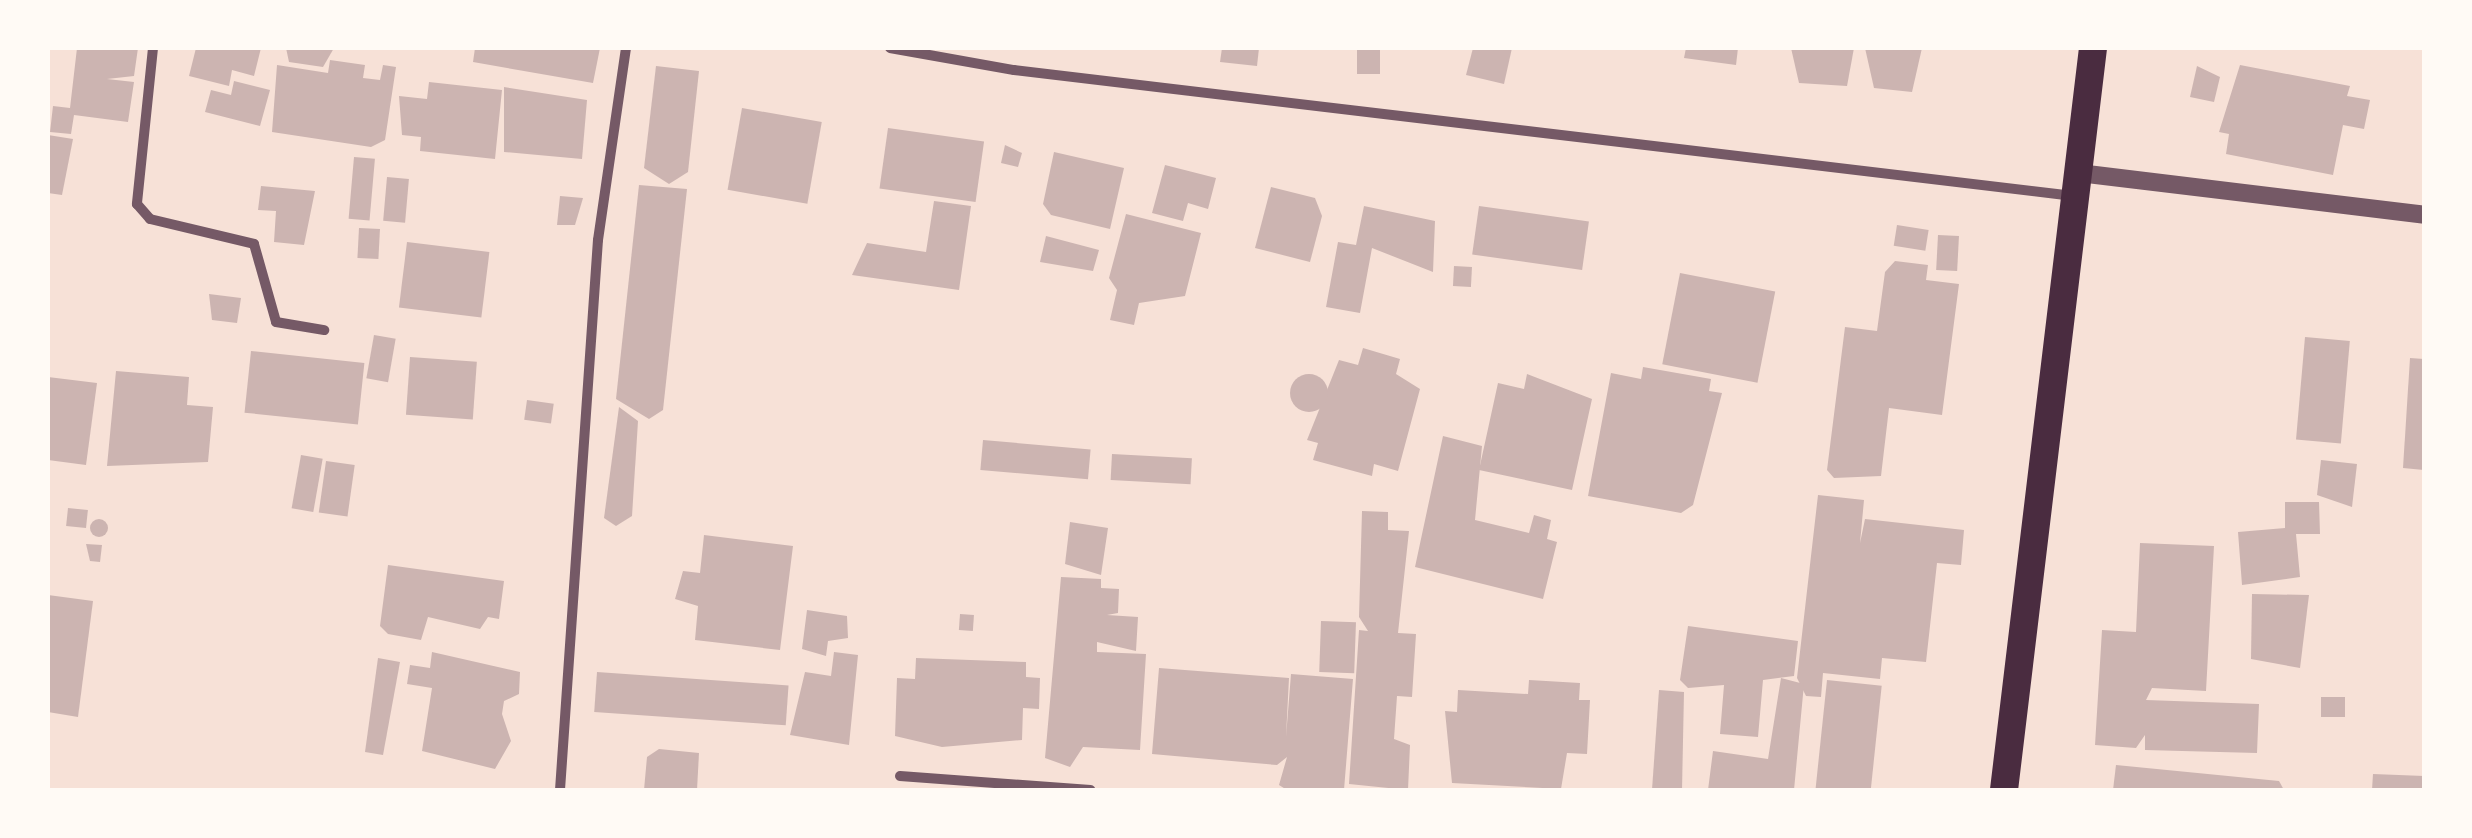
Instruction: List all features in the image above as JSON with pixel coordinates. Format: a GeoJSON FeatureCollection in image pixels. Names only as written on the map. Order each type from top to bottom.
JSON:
{"type":"FeatureCollection","features":[{"type":"Feature","properties":{"kind":"highway"},"geometry":{"type":"LineString","coordinates":[[2004,790],[2093,48]]}},
{"type":"Feature","properties":{"kind":"street"},"geometry":{"type":"LineString","coordinates":[[153,48],[137,204],[150,219],[254,244],[276,322],[324,330]]}},
{"type":"Feature","properties":{"kind":"street"},"geometry":{"type":"LineString","coordinates":[[560,790],[598,240],[626,48]]}},
{"type":"Feature","properties":{"kind":"street"},"geometry":{"type":"LineString","coordinates":[[890,48],[1014,70],[2077,185],[2424,215]]}},
{"type":"Feature","properties":{"kind":"street"},"geometry":{"type":"LineString","coordinates":[[900,776],[1090,790]]}},
{"type":"Feature","properties":{"kind":"building"},"geometry":{"type":"Polygon","coordinates":[[[77,48],[138,48],[134,76],[107,79],[134,82],[128,122],[74,115],[71,134],[50,132],[53,106],[70,108],[77,48]]]}},
{"type":"Feature","properties":{"kind":"building"},"geometry":{"type":"Polygon","coordinates":[[[196,48],[261,48],[254,76],[232,70],[229,86],[189,76],[196,48]]]}},
{"type":"Feature","properties":{"kind":"building"},"geometry":{"type":"Polygon","coordinates":[[[286,48],[334,48],[323,67],[289,62],[286,48]]]}},
{"type":"Feature","properties":{"kind":"building"},"geometry":{"type":"Polygon","coordinates":[[[475,48],[600,48],[593,83],[473,62],[475,48]]]}},
{"type":"Feature","properties":{"kind":"building"},"geometry":{"type":"Polygon","coordinates":[[[1222,48],[1259,48],[1257,66],[1220,62],[1222,48]]]}},
{"type":"Feature","properties":{"kind":"building"},"geometry":{"type":"Polygon","coordinates":[[[1357,48],[1380,48],[1380,74],[1357,74],[1357,48]]]}},
{"type":"Feature","properties":{"kind":"building"},"geometry":{"type":"Polygon","coordinates":[[[1473,48],[1512,48],[1504,84],[1466,75],[1473,48]]]}},
{"type":"Feature","properties":{"kind":"building"},"geometry":{"type":"Polygon","coordinates":[[[1686,48],[1738,48],[1736,65],[1684,58],[1686,48]]]}},
{"type":"Feature","properties":{"kind":"building"},"geometry":{"type":"Polygon","coordinates":[[[1791,48],[1854,48],[1847,86],[1799,83],[1791,48]]]}},
{"type":"Feature","properties":{"kind":"building"},"geometry":{"type":"Polygon","coordinates":[[[1865,48],[1922,48],[1912,92],[1874,88],[1865,48]]]}},
{"type":"Feature","properties":{"kind":"building"},"geometry":{"type":"Polygon","coordinates":[[[330,60],[365,65],[363,78],[380,80],[383,65],[396,67],[385,140],[371,147],[272,132],[277,65],[328,73],[330,60]]]}},
{"type":"Feature","properties":{"kind":"building"},"geometry":{"type":"Polygon","coordinates":[[[2240,65],[2350,86],[2347,96],[2370,100],[2364,129],[2343,125],[2333,175],[2226,154],[2229,134],[2219,132],[2240,65]]]}},
{"type":"Feature","properties":{"kind":"building"},"geometry":{"type":"Polygon","coordinates":[[[656,66],[699,71],[688,172],[669,184],[644,168],[656,66]]]}},
{"type":"Feature","properties":{"kind":"building"},"geometry":{"type":"Polygon","coordinates":[[[2197,66],[2220,77],[2214,102],[2190,97],[2197,66]]]}},
{"type":"Feature","properties":{"kind":"building"},"geometry":{"type":"Polygon","coordinates":[[[234,81],[270,90],[260,126],[205,112],[211,90],[231,95],[234,81]]]}},
{"type":"Feature","properties":{"kind":"building"},"geometry":{"type":"Polygon","coordinates":[[[429,82],[502,90],[495,159],[420,151],[421,137],[402,135],[399,96],[427,99],[429,82]]]}},
{"type":"Feature","properties":{"kind":"building"},"geometry":{"type":"Polygon","coordinates":[[[504,87],[587,100],[582,159],[504,152],[504,87]]]}},
{"type":"Feature","properties":{"kind":"building"},"geometry":{"type":"Polygon","coordinates":[[[742,108],[822,122],[807,204],[728,190],[742,108]]]}},
{"type":"Feature","properties":{"kind":"building"},"geometry":{"type":"Polygon","coordinates":[[[888,128],[984,141],[976,202],[880,188],[888,128]]]}},
{"type":"Feature","properties":{"kind":"building"},"geometry":{"type":"Polygon","coordinates":[[[48,135],[73,139],[62,195],[48,193],[48,135]]]}},
{"type":"Feature","properties":{"kind":"building"},"geometry":{"type":"Polygon","coordinates":[[[1005,145],[1022,153],[1018,167],[1001,163],[1005,145]]]}},
{"type":"Feature","properties":{"kind":"building"},"geometry":{"type":"Polygon","coordinates":[[[1054,152],[1124,168],[1110,229],[1051,215],[1043,204],[1054,152]]]}},
{"type":"Feature","properties":{"kind":"building"},"geometry":{"type":"Polygon","coordinates":[[[354,157],[375,159],[370,221],[349,219],[354,157]]]}},
{"type":"Feature","properties":{"kind":"building"},"geometry":{"type":"Polygon","coordinates":[[[1165,165],[1216,178],[1208,209],[1188,203],[1183,221],[1152,213],[1165,165]]]}},
{"type":"Feature","properties":{"kind":"building"},"geometry":{"type":"Polygon","coordinates":[[[387,177],[409,179],[405,223],[383,221],[387,177]]]}},
{"type":"Feature","properties":{"kind":"building"},"geometry":{"type":"Polygon","coordinates":[[[639,185],[687,189],[663,410],[649,419],[616,399],[639,185]]]}},
{"type":"Feature","properties":{"kind":"building"},"geometry":{"type":"Polygon","coordinates":[[[261,186],[315,191],[304,245],[274,242],[276,211],[258,210],[261,186]]]}},
{"type":"Feature","properties":{"kind":"building"},"geometry":{"type":"Polygon","coordinates":[[[1271,187],[1315,198],[1322,216],[1310,262],[1255,248],[1271,187]]]}},
{"type":"Feature","properties":{"kind":"building"},"geometry":{"type":"Polygon","coordinates":[[[560,196],[583,198],[575,225],[557,225],[560,196]]]}},
{"type":"Feature","properties":{"kind":"building"},"geometry":{"type":"Polygon","coordinates":[[[934,201],[971,206],[959,290],[852,275],[867,243],[926,252],[934,201]]]}},
{"type":"Feature","properties":{"kind":"building"},"geometry":{"type":"Polygon","coordinates":[[[1364,206],[1435,221],[1433,272],[1372,248],[1360,313],[1326,307],[1338,242],[1356,245],[1364,206]]]}},
{"type":"Feature","properties":{"kind":"building"},"geometry":{"type":"Polygon","coordinates":[[[1479,206],[1589,221],[1582,270],[1472,255],[1479,206]]]}},
{"type":"Feature","properties":{"kind":"building"},"geometry":{"type":"Polygon","coordinates":[[[1126,214],[1201,233],[1185,296],[1139,303],[1134,325],[1110,320],[1117,290],[1109,278],[1126,214]]]}},
{"type":"Feature","properties":{"kind":"building"},"geometry":{"type":"Polygon","coordinates":[[[1897,225],[1929,230],[1925,251],[1894,246],[1897,225]]]}},
{"type":"Feature","properties":{"kind":"building"},"geometry":{"type":"Polygon","coordinates":[[[359,228],[380,229],[378,259],[357,258],[359,228]]]}},
{"type":"Feature","properties":{"kind":"building"},"geometry":{"type":"Polygon","coordinates":[[[1938,235],[1959,236],[1957,271],[1936,270],[1938,235]]]}},
{"type":"Feature","properties":{"kind":"building"},"geometry":{"type":"Polygon","coordinates":[[[1046,236],[1099,250],[1093,271],[1040,262],[1046,236]]]}},
{"type":"Feature","properties":{"kind":"building"},"geometry":{"type":"Polygon","coordinates":[[[407,242],[489,252],[481,318],[399,308],[407,242]]]}},
{"type":"Feature","properties":{"kind":"building"},"geometry":{"type":"Polygon","coordinates":[[[1895,261],[1928,265],[1926,280],[1959,284],[1942,415],[1889,408],[1881,476],[1834,478],[1827,470],[1845,327],[1877,331],[1885,272],[1895,261]]]}},
{"type":"Feature","properties":{"kind":"building"},"geometry":{"type":"Polygon","coordinates":[[[1454,266],[1472,267],[1471,287],[1453,286],[1454,266]]]}},
{"type":"Feature","properties":{"kind":"building"},"geometry":{"type":"Polygon","coordinates":[[[1680,273],[1775,292],[1757,383],[1662,364],[1680,273]]]}},
{"type":"Feature","properties":{"kind":"building"},"geometry":{"type":"Polygon","coordinates":[[[209,294],[241,298],[237,323],[212,320],[209,294]]]}},
{"type":"Feature","properties":{"kind":"building"},"geometry":{"type":"Polygon","coordinates":[[[374,335],[396,339],[388,382],[366,378],[374,335]]]}},
{"type":"Feature","properties":{"kind":"building"},"geometry":{"type":"Polygon","coordinates":[[[2305,337],[2350,341],[2341,444],[2296,440],[2305,337]]]}},
{"type":"Feature","properties":{"kind":"building"},"geometry":{"type":"Polygon","coordinates":[[[1363,348],[1400,359],[1396,374],[1420,389],[1398,471],[1374,464],[1372,476],[1313,460],[1318,443],[1307,440],[1339,360],[1358,365],[1363,348]]]}},
{"type":"Feature","properties":{"kind":"building"},"geometry":{"type":"Polygon","coordinates":[[[251,351],[364,363],[358,425],[245,413],[251,351]]]}},
{"type":"Feature","properties":{"kind":"building"},"geometry":{"type":"Polygon","coordinates":[[[410,357],[477,362],[473,420],[406,415],[410,357]]]}},
{"type":"Feature","properties":{"kind":"building"},"geometry":{"type":"Polygon","coordinates":[[[2410,358],[2424,359],[2424,470],[2403,468],[2410,358]]]}},
{"type":"Feature","properties":{"kind":"building"},"geometry":{"type":"Polygon","coordinates":[[[1643,367],[1711,379],[1709,391],[1722,393],[1693,505],[1681,513],[1588,496],[1611,373],[1641,379],[1643,367]]]}},
{"type":"Feature","properties":{"kind":"building"},"geometry":{"type":"Polygon","coordinates":[[[116,371],[189,377],[187,405],[213,407],[208,462],[107,466],[116,371]]]}},
{"type":"Feature","properties":{"kind":"building"},"geometry":{"type":"Polygon","coordinates":[[[1309,374],[1322,380],[1328,393],[1322,406],[1309,412],[1296,406],[1290,393],[1296,380],[1309,374]]]}},
{"type":"Feature","properties":{"kind":"building"},"geometry":{"type":"Polygon","coordinates":[[[1527,374],[1592,399],[1572,490],[1479,470],[1498,383],[1524,389],[1527,374]]]}},
{"type":"Feature","properties":{"kind":"building"},"geometry":{"type":"Polygon","coordinates":[[[48,377],[97,383],[86,465],[48,460],[48,377]]]}},
{"type":"Feature","properties":{"kind":"building"},"geometry":{"type":"Polygon","coordinates":[[[527,400],[554,404],[551,424],[524,420],[527,400]]]}},
{"type":"Feature","properties":{"kind":"building"},"geometry":{"type":"Polygon","coordinates":[[[619,407],[638,421],[632,516],[616,526],[604,518],[619,407]]]}},
{"type":"Feature","properties":{"kind":"building"},"geometry":{"type":"Polygon","coordinates":[[[1443,436],[1482,446],[1475,520],[1529,533],[1534,515],[1551,520],[1547,539],[1557,542],[1543,599],[1415,567],[1443,436]]]}},
{"type":"Feature","properties":{"kind":"building"},"geometry":{"type":"Polygon","coordinates":[[[983,440],[1091,449],[1088,479],[980,470],[983,440]]]}},
{"type":"Feature","properties":{"kind":"building"},"geometry":{"type":"Polygon","coordinates":[[[1112,454],[1192,458],[1191,484],[1111,480],[1112,454]]]}},
{"type":"Feature","properties":{"kind":"building"},"geometry":{"type":"Polygon","coordinates":[[[301,455],[323,459],[313,512],[292,508],[301,455]]]}},
{"type":"Feature","properties":{"kind":"building"},"geometry":{"type":"Polygon","coordinates":[[[2321,460],[2357,464],[2352,507],[2317,495],[2321,460]]]}},
{"type":"Feature","properties":{"kind":"building"},"geometry":{"type":"Polygon","coordinates":[[[326,461],[355,465],[347,517],[319,512],[326,461]]]}},
{"type":"Feature","properties":{"kind":"building"},"geometry":{"type":"Polygon","coordinates":[[[1818,495],[1864,500],[1860,543],[1865,519],[1964,530],[1961,565],[1937,563],[1926,662],[1882,658],[1880,679],[1823,673],[1821,697],[1806,696],[1797,678],[1818,495]]]}},
{"type":"Feature","properties":{"kind":"building"},"geometry":{"type":"Polygon","coordinates":[[[2285,502],[2319,502],[2320,534],[2296,534],[2300,577],[2242,585],[2238,532],[2285,528],[2285,502]]]}},
{"type":"Feature","properties":{"kind":"building"},"geometry":{"type":"Polygon","coordinates":[[[68,508],[88,510],[86,528],[66,526],[68,508]]]}},
{"type":"Feature","properties":{"kind":"building"},"geometry":{"type":"Polygon","coordinates":[[[1362,511],[1388,512],[1388,530],[1409,531],[1398,633],[1416,634],[1412,697],[1397,696],[1394,739],[1410,745],[1408,790],[1349,784],[1359,630],[1368,631],[1359,617],[1362,511]]]}},
{"type":"Feature","properties":{"kind":"building"},"geometry":{"type":"Polygon","coordinates":[[[99,519],[106,521],[106,535],[99,537],[92,535],[90,528],[92,521],[99,519]]]}},
{"type":"Feature","properties":{"kind":"building"},"geometry":{"type":"Polygon","coordinates":[[[1070,522],[1108,528],[1101,575],[1065,564],[1070,522]]]}},
{"type":"Feature","properties":{"kind":"building"},"geometry":{"type":"Polygon","coordinates":[[[704,535],[793,546],[780,650],[695,640],[698,606],[675,599],[683,571],[700,573],[704,535]]]}},
{"type":"Feature","properties":{"kind":"building"},"geometry":{"type":"Polygon","coordinates":[[[2140,543],[2214,546],[2206,691],[2152,688],[2146,700],[2259,704],[2257,753],[2145,750],[2145,735],[2136,748],[2095,745],[2102,630],[2136,632],[2140,543]]]}},
{"type":"Feature","properties":{"kind":"building"},"geometry":{"type":"Polygon","coordinates":[[[86,544],[102,545],[100,562],[90,561],[86,544]]]}},
{"type":"Feature","properties":{"kind":"building"},"geometry":{"type":"Polygon","coordinates":[[[388,565],[504,581],[499,619],[488,617],[480,629],[428,617],[421,640],[388,634],[380,626],[388,565]]]}},
{"type":"Feature","properties":{"kind":"building"},"geometry":{"type":"Polygon","coordinates":[[[1061,577],[1101,579],[1101,588],[1119,589],[1118,613],[1107,615],[1138,617],[1136,651],[1097,642],[1097,652],[1146,654],[1140,750],[1083,747],[1070,767],[1045,758],[1061,577]]]}},
{"type":"Feature","properties":{"kind":"building"},"geometry":{"type":"Polygon","coordinates":[[[2252,594],[2309,595],[2300,668],[2251,659],[2252,594]]]}},
{"type":"Feature","properties":{"kind":"building"},"geometry":{"type":"Polygon","coordinates":[[[48,595],[93,601],[78,717],[48,712],[48,595]]]}},
{"type":"Feature","properties":{"kind":"building"},"geometry":{"type":"Polygon","coordinates":[[[807,610],[847,616],[848,638],[828,641],[826,656],[802,649],[807,610]]]}},
{"type":"Feature","properties":{"kind":"building"},"geometry":{"type":"Polygon","coordinates":[[[960,614],[974,615],[973,631],[959,630],[960,614]]]}},
{"type":"Feature","properties":{"kind":"building"},"geometry":{"type":"Polygon","coordinates":[[[1321,621],[1356,622],[1354,673],[1319,672],[1321,621]]]}},
{"type":"Feature","properties":{"kind":"building"},"geometry":{"type":"Polygon","coordinates":[[[1688,626],[1798,641],[1794,676],[1763,680],[1758,737],[1720,734],[1724,685],[1688,688],[1680,680],[1688,626]]]}},
{"type":"Feature","properties":{"kind":"building"},"geometry":{"type":"Polygon","coordinates":[[[432,652],[520,672],[519,694],[504,701],[502,714],[511,741],[495,769],[422,751],[432,688],[407,684],[410,665],[430,668],[432,652]]]}},
{"type":"Feature","properties":{"kind":"building"},"geometry":{"type":"Polygon","coordinates":[[[834,652],[858,655],[849,745],[790,735],[805,672],[831,676],[834,652]]]}},
{"type":"Feature","properties":{"kind":"building"},"geometry":{"type":"Polygon","coordinates":[[[378,658],[400,662],[383,755],[365,752],[378,658]]]}},
{"type":"Feature","properties":{"kind":"building"},"geometry":{"type":"Polygon","coordinates":[[[916,658],[1026,662],[1026,677],[1040,678],[1039,709],[1023,708],[1022,740],[942,747],[895,736],[897,678],[915,679],[916,658]]]}},
{"type":"Feature","properties":{"kind":"building"},"geometry":{"type":"Polygon","coordinates":[[[1159,668],[1289,678],[1286,737],[1291,674],[1353,679],[1344,790],[1287,790],[1279,785],[1287,757],[1277,765],[1152,754],[1159,668]]]}},
{"type":"Feature","properties":{"kind":"building"},"geometry":{"type":"Polygon","coordinates":[[[597,672],[789,685],[786,725],[594,712],[597,672]]]}},
{"type":"Feature","properties":{"kind":"building"},"geometry":{"type":"Polygon","coordinates":[[[1781,678],[1804,684],[1794,790],[1708,790],[1713,751],[1768,759],[1781,678]]]}},
{"type":"Feature","properties":{"kind":"building"},"geometry":{"type":"Polygon","coordinates":[[[1529,680],[1580,683],[1579,700],[1590,700],[1587,754],[1567,753],[1561,789],[1452,783],[1445,711],[1457,712],[1458,690],[1528,694],[1529,680]]]}},
{"type":"Feature","properties":{"kind":"building"},"geometry":{"type":"Polygon","coordinates":[[[1827,680],[1882,686],[1871,790],[1815,790],[1827,680]]]}},
{"type":"Feature","properties":{"kind":"building"},"geometry":{"type":"Polygon","coordinates":[[[1659,690],[1684,692],[1682,790],[1652,790],[1659,690]]]}},
{"type":"Feature","properties":{"kind":"building"},"geometry":{"type":"Polygon","coordinates":[[[2321,697],[2345,697],[2345,717],[2321,717],[2321,697]]]}},
{"type":"Feature","properties":{"kind":"building"},"geometry":{"type":"Polygon","coordinates":[[[659,749],[699,753],[697,790],[644,790],[647,757],[659,749]]]}},
{"type":"Feature","properties":{"kind":"building"},"geometry":{"type":"Polygon","coordinates":[[[2116,765],[2279,781],[2284,790],[2113,790],[2116,765]]]}},
{"type":"Feature","properties":{"kind":"building"},"geometry":{"type":"Polygon","coordinates":[[[2373,774],[2424,776],[2424,790],[2372,790],[2373,774]]]}}]}
